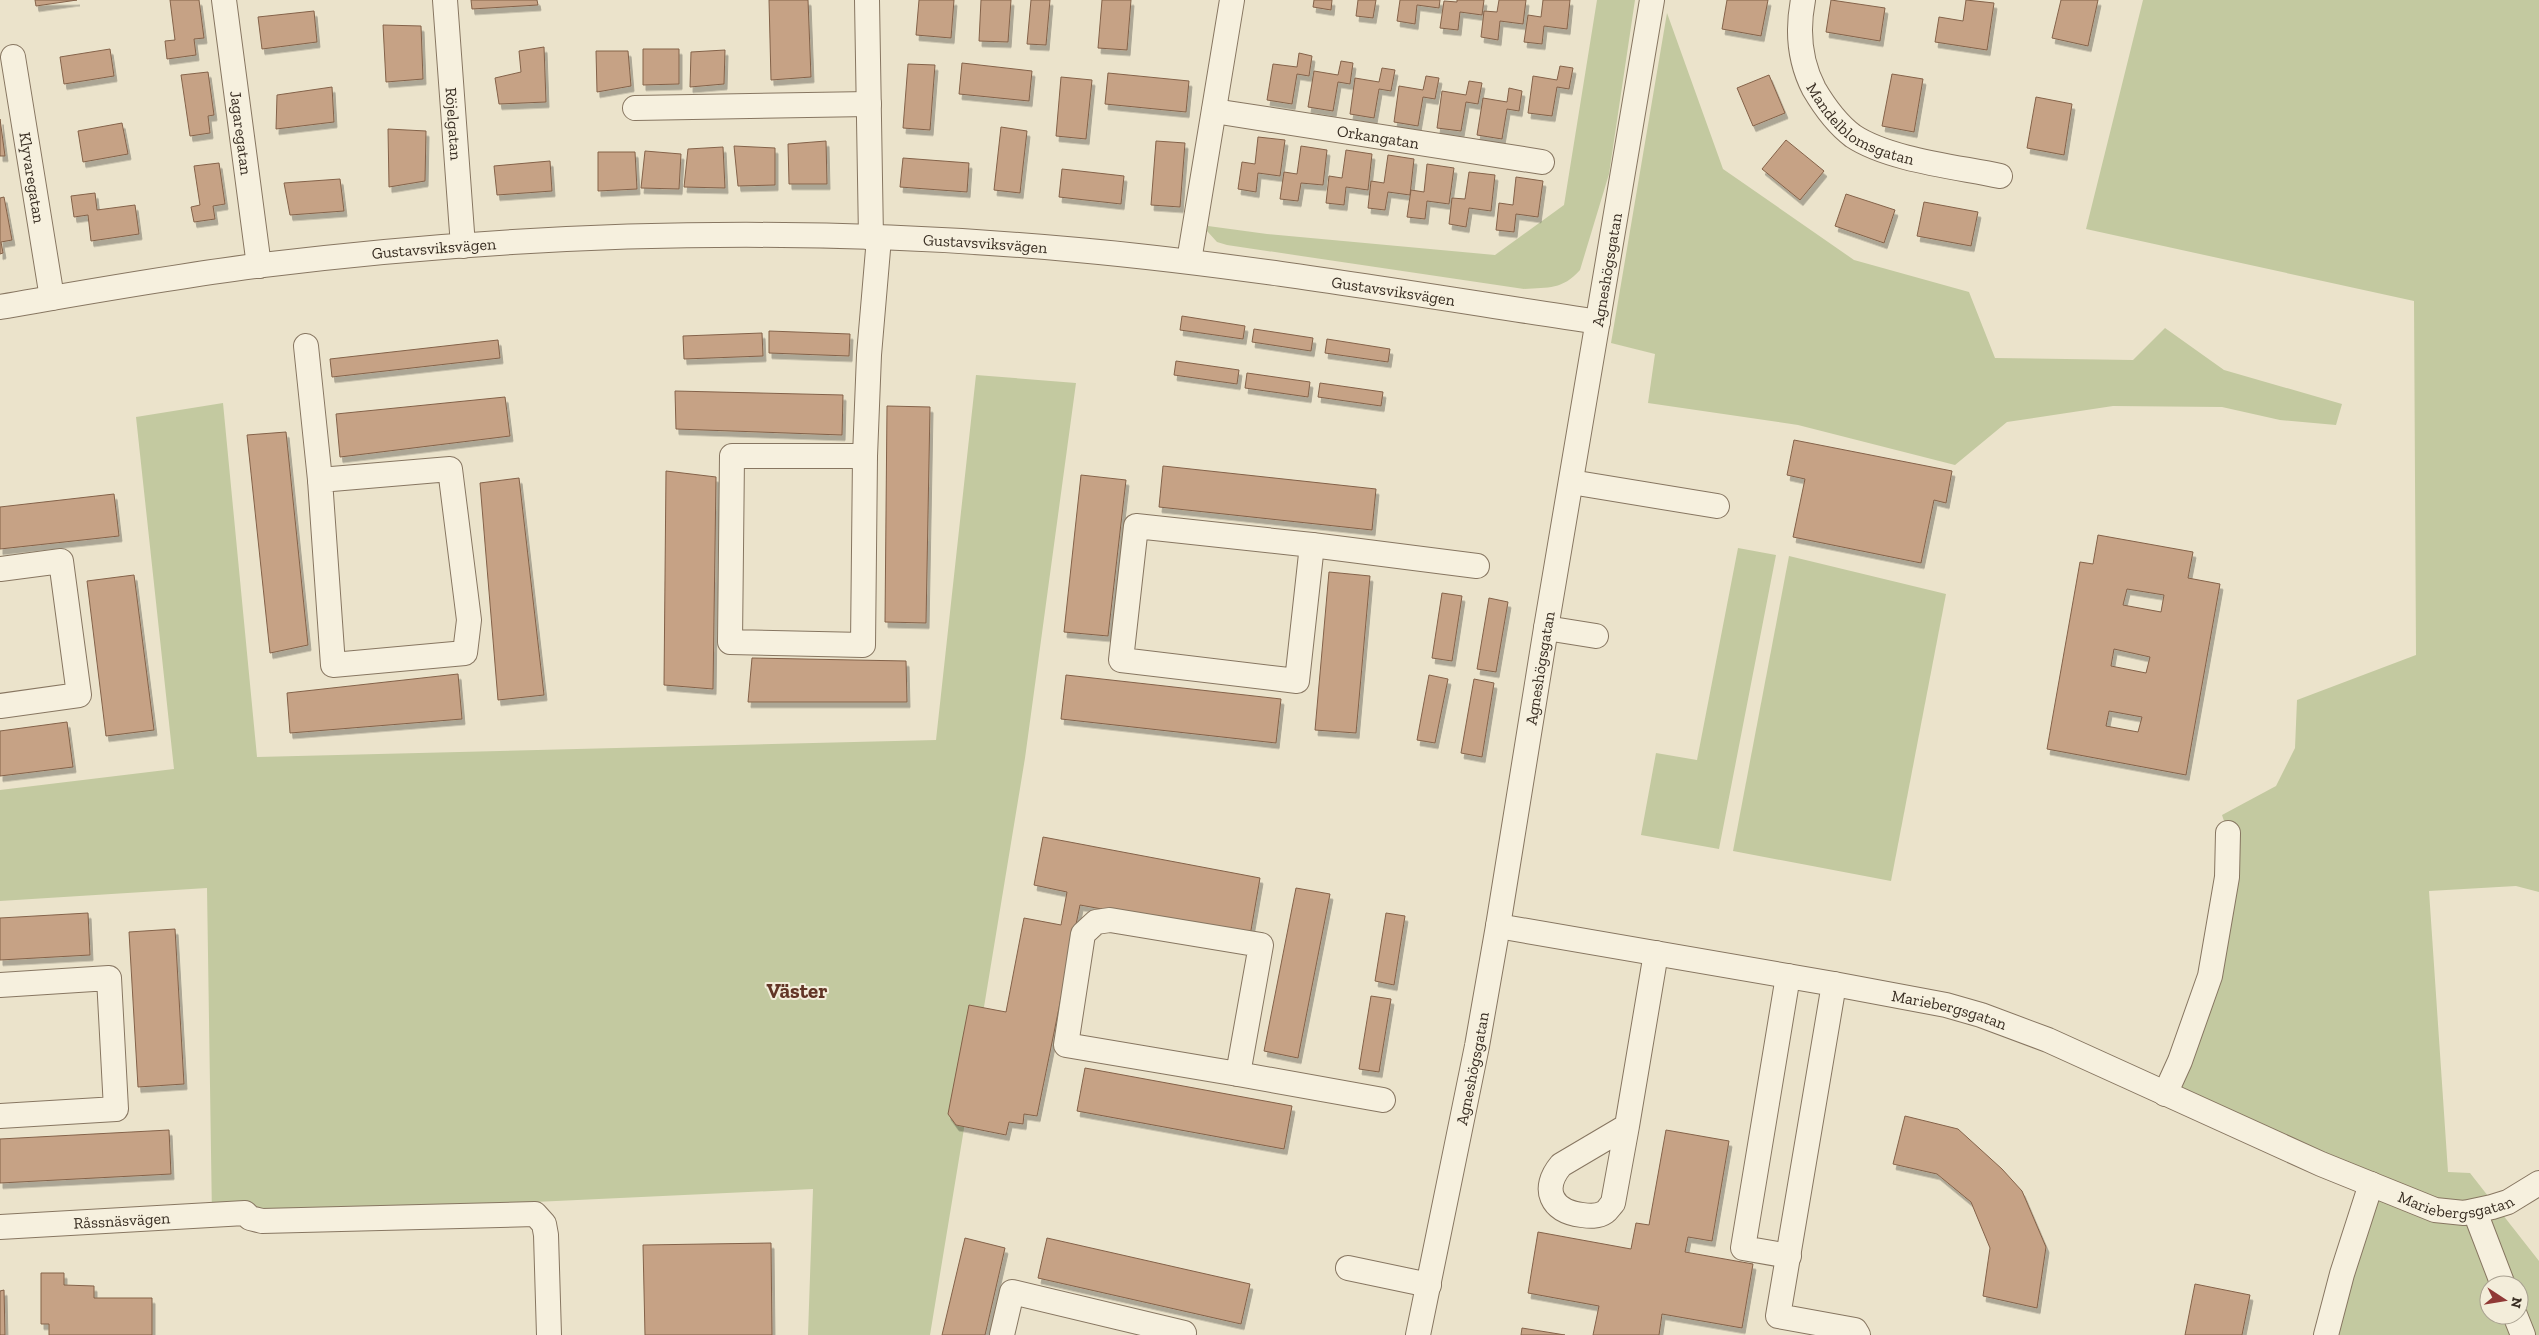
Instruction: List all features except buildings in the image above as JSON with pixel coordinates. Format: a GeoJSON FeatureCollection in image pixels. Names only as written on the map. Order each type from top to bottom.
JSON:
{"type":"FeatureCollection","features":[{"type":"Feature","properties":{"kind":"street","name":"Jagaregatan"},"geometry":{"type":"LineString","coordinates":[[224,0],[259,266]]}},
{"type":"Feature","properties":{"kind":"street","name":"Röjelgatan"},"geometry":{"type":"LineString","coordinates":[[445,0],[463,246]]}},
{"type":"Feature","properties":{"kind":"street"},"geometry":{"type":"LineString","coordinates":[[865,456],[732,456],[730,642],[863,645],[865,456],[875,238],[868,104],[867,0]]}},
{"type":"Feature","properties":{"kind":"street"},"geometry":{"type":"LineString","coordinates":[[1189,261],[1232,0]]}},
{"type":"Feature","properties":{"kind":"street","name":"Agneshögsgatan"},"geometry":{"type":"LineString","coordinates":[[1418,1335],[1430,1285],[1498,926],[1546,628],[1652,0]]}},
{"type":"Feature","properties":{"kind":"street","name":"Mandelblomsgatan"},"geometry":{"type":"LineString","coordinates":[[1802,0],[1798,23],[1800,49],[1805,68],[1822,103],[1839,123],[1854,136],[1898,154],[2000,176]]}},
{"type":"Feature","properties":{"kind":"street","name":"Klyvaregatan"},"geometry":{"type":"LineString","coordinates":[[13,57],[52,298]]}},
{"type":"Feature","properties":{"kind":"street"},"geometry":{"type":"LineString","coordinates":[[635,108],[868,104]]}},
{"type":"Feature","properties":{"kind":"street","name":"Orkangatan"},"geometry":{"type":"LineString","coordinates":[[1214,112],[1542,162]]}},
{"type":"Feature","properties":{"kind":"street","name":"Gustavsviksvägen"},"geometry":{"type":"LineString","coordinates":[[0,307],[259,266],[463,246],[690,237],[875,238],[1076,249],[1189,261],[1380,287],[1598,322]]}},
{"type":"Feature","properties":{"kind":"street"},"geometry":{"type":"LineString","coordinates":[[306,346],[320,480],[333,665],[465,653],[469,620],[450,469],[320,480]]}},
{"type":"Feature","properties":{"kind":"street"},"geometry":{"type":"LineString","coordinates":[[1571,482],[1717,506]]}},
{"type":"Feature","properties":{"kind":"street"},"geometry":{"type":"LineString","coordinates":[[1312,545],[1297,681],[1122,660],[1136,526],[1312,545],[1477,566]]}},
{"type":"Feature","properties":{"kind":"street"},"geometry":{"type":"LineString","coordinates":[[0,569],[62,561],[79,695],[0,706]]}},
{"type":"Feature","properties":{"kind":"street"},"geometry":{"type":"LineString","coordinates":[[1546,628],[1596,636]]}},
{"type":"Feature","properties":{"kind":"street"},"geometry":{"type":"LineString","coordinates":[[2165,1094],[2180,1061],[2210,976],[2227,877],[2228,833]]}},
{"type":"Feature","properties":{"kind":"street"},"geometry":{"type":"LineString","coordinates":[[1238,1074],[1261,945],[1118,921],[1096,922],[1083,934],[1066,1045],[1383,1100]]}},
{"type":"Feature","properties":{"kind":"street","name":"Mariebergsgatan"},"geometry":{"type":"LineString","coordinates":[[1498,926],[1834,984],[1946,1005],[1981,1015],[2048,1040],[2165,1094],[2435,1210],[2464,1213],[2475,1212],[2508,1202],[2539,1183]]}},
{"type":"Feature","properties":{"kind":"street"},"geometry":{"type":"LineString","coordinates":[[1627,1126],[1656,953]]}},
{"type":"Feature","properties":{"kind":"street"},"geometry":{"type":"LineString","coordinates":[[1788,976],[1742,1248],[1789,1256]]}},
{"type":"Feature","properties":{"kind":"street"},"geometry":{"type":"LineString","coordinates":[[0,985],[109,978],[116,1109],[0,1116]]}},
{"type":"Feature","properties":{"kind":"street"},"geometry":{"type":"LineString","coordinates":[[1834,984],[1778,1316],[1854,1330],[1858,1335]]}},
{"type":"Feature","properties":{"kind":"street"},"geometry":{"type":"LineString","coordinates":[[2326,1335],[2342,1274],[2371,1184]]}},
{"type":"Feature","properties":{"kind":"street"},"geometry":{"type":"LineString","coordinates":[[2475,1212],[2499,1275]]}},
{"type":"Feature","properties":{"kind":"street","name":"Råssnäsvägen"},"geometry":{"type":"LineString","coordinates":[[0,1227],[245,1213],[250,1218],[262,1221],[535,1214],[544,1224],[546,1235],[549,1335]]}},
{"type":"Feature","properties":{"kind":"street"},"geometry":{"type":"LineString","coordinates":[[1348,1268],[1430,1285]]}},
{"type":"Feature","properties":{"kind":"street"},"geometry":{"type":"LineString","coordinates":[[1002,1335],[1012,1292],[1186,1334]]}},
{"type":"Feature","properties":{"kind":"green space"},"geometry":{"type":"Polygon","coordinates":[[[1597,0],[1635,0],[1609,174],[1580,270],[1567,281],[1555,286],[1524,289],[1227,245],[1217,242],[1207,231],[1208,226],[1267,234],[1495,255],[1564,205],[1597,0]]]}},
{"type":"Feature","properties":{"kind":"green space"},"geometry":{"type":"Polygon","coordinates":[[[2143,0],[2539,0],[2539,892],[2516,886],[2429,891],[2448,1172],[2470,1173],[2539,1261],[2539,1335],[2335,1335],[2376,1187],[2170,1099],[2210,975],[2228,833],[2222,815],[2276,786],[2295,748],[2297,700],[2416,655],[2414,301],[2086,229],[2143,0]]]}},
{"type":"Feature","properties":{"kind":"green space"},"geometry":{"type":"Polygon","coordinates":[[[1667,13],[1723,169],[1854,260],[1969,292],[1995,358],[2133,360],[2165,328],[2224,370],[2342,404],[2336,425],[2280,420],[2222,407],[2113,406],[2007,422],[1955,465],[1798,425],[1648,403],[1655,354],[1611,343],[1667,13]]]}},
{"type":"Feature","properties":{"kind":"green space"},"geometry":{"type":"Polygon","coordinates":[[[976,375],[1076,383],[1025,758],[930,1335],[808,1335],[813,1189],[212,1217],[207,888],[0,901],[0,790],[174,769],[136,417],[223,403],[257,757],[936,740],[976,375]]]}},
{"type":"Feature","properties":{"kind":"green space"},"geometry":{"type":"Polygon","coordinates":[[[1738,548],[1776,555],[1719,849],[1641,835],[1656,753],[1697,760],[1738,548]]]}},
{"type":"Feature","properties":{"kind":"green space"},"geometry":{"type":"Polygon","coordinates":[[[1789,556],[1946,594],[1891,881],[1733,851],[1789,556]]]}},
{"type":"Feature","properties":{"kind":"district","name":"Väster"},"geometry":{"type":"Point","coordinates":[797,991]}}]}
